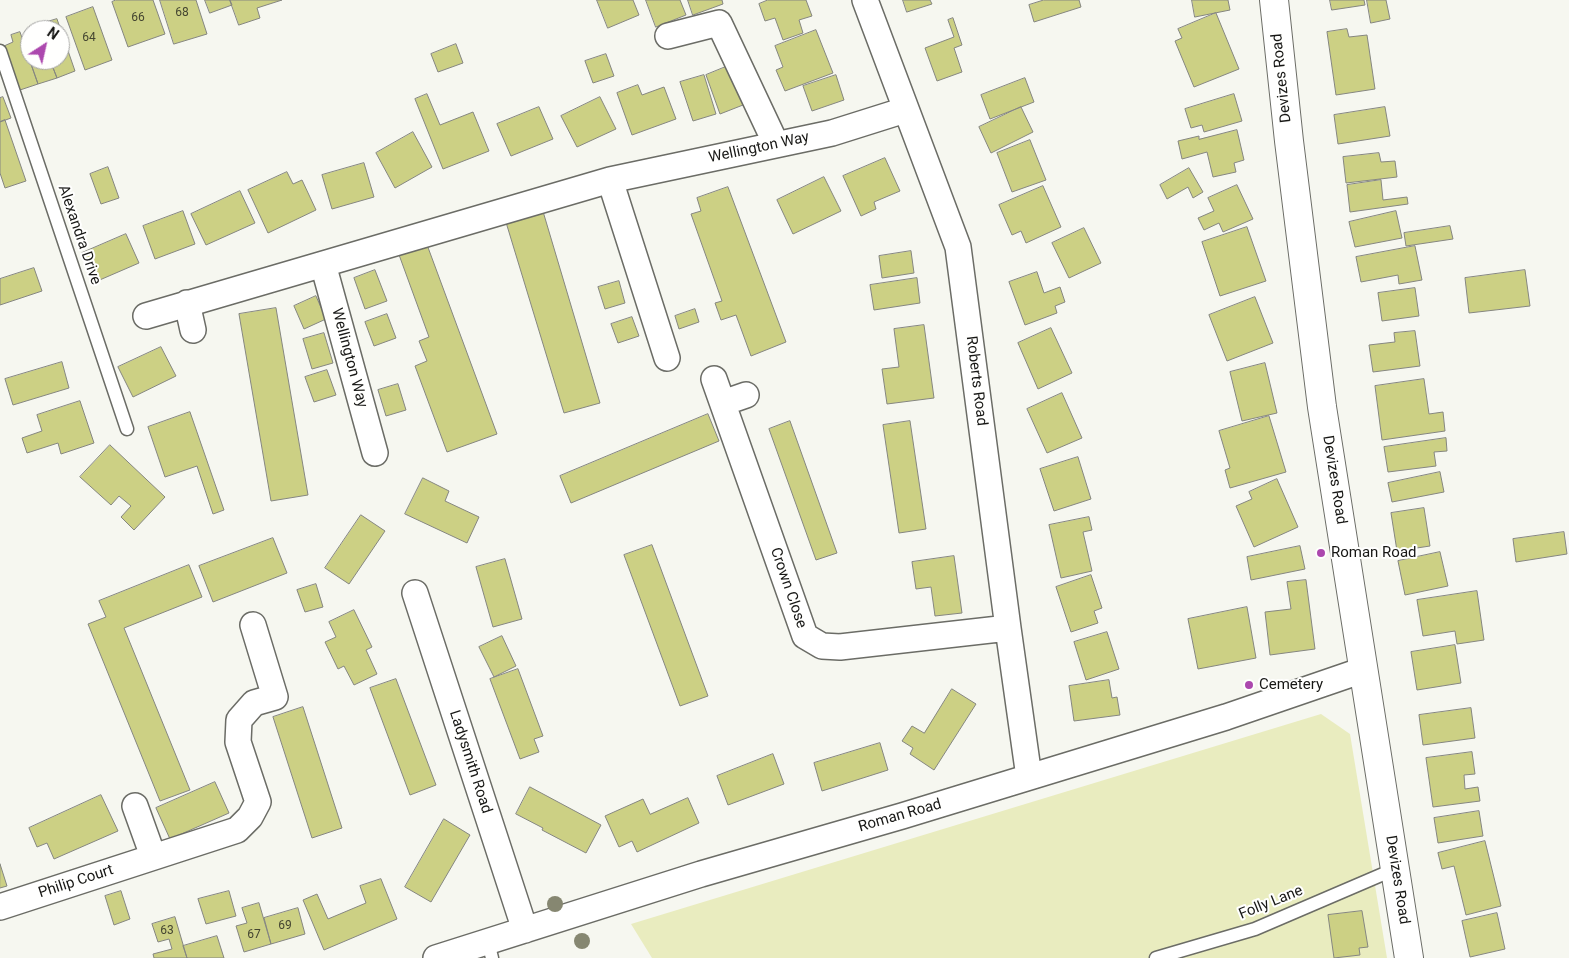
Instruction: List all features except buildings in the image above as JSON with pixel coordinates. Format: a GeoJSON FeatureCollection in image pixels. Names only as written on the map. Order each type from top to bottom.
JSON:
{"type":"FeatureCollection","features":[{"type":"Feature","properties":{"kind":"main road","name":"Devizes Road"},"geometry":{"type":"LineString","coordinates":[[1274,0],[1289,141],[1322,407],[1409,958]]}},
{"type":"Feature","properties":{"kind":"street","name":"Roberts Road"},"geometry":{"type":"LineString","coordinates":[[865,0],[958,247],[1008,628],[1030,777]]}},
{"type":"Feature","properties":{"kind":"street"},"geometry":{"type":"LineString","coordinates":[[668,36],[719,23],[776,144]]}},
{"type":"Feature","properties":{"kind":"street","name":"Wellington Way"},"geometry":{"type":"LineString","coordinates":[[146,316],[610,180],[832,133],[905,110]]}},
{"type":"Feature","properties":{"kind":"street"},"geometry":{"type":"LineString","coordinates":[[610,180],[667,358]]}},
{"type":"Feature","properties":{"kind":"street","name":"Wellington Way"},"geometry":{"type":"LineString","coordinates":[[324,264],[375,453]]}},
{"type":"Feature","properties":{"kind":"street"},"geometry":{"type":"LineString","coordinates":[[187,303],[193,330]]}},
{"type":"Feature","properties":{"kind":"street","name":"Crown Close"},"geometry":{"type":"LineString","coordinates":[[714,379],[805,636],[822,646],[840,646],[1008,628]]}},
{"type":"Feature","properties":{"kind":"street"},"geometry":{"type":"LineString","coordinates":[[723,403],[746,395]]}},
{"type":"Feature","properties":{"kind":"street","name":"Ladysmith Road"},"geometry":{"type":"LineString","coordinates":[[415,593],[525,930]]}},
{"type":"Feature","properties":{"kind":"street","name":"Philip Court"},"geometry":{"type":"LineString","coordinates":[[0,907],[152,856],[237,830],[250,817],[258,802],[238,742],[239,720],[254,703],[275,697],[253,625]]}},
{"type":"Feature","properties":{"kind":"street","name":"Roman Road"},"geometry":{"type":"LineString","coordinates":[[436,958],[490,950],[525,930],[701,874],[1226,718],[1363,670]]}},
{"type":"Feature","properties":{"kind":"street"},"geometry":{"type":"LineString","coordinates":[[135,806],[152,856]]}},
{"type":"Feature","properties":{"kind":"lane","name":"Alexandra Drive"},"geometry":{"type":"LineString","coordinates":[[0,51],[127,429]]}},
{"type":"Feature","properties":{"kind":"lane","name":"Folly Lane"},"geometry":{"type":"LineString","coordinates":[[1156,958],[1255,929],[1395,869]]}},
{"type":"Feature","properties":{"kind":"green space"},"geometry":{"type":"Polygon","coordinates":[[[1321,714],[1350,734],[1387,958],[652,958],[631,924],[1321,714]]]}},
{"type":"Feature","properties":{"kind":"place","name":"Roman Road"},"geometry":{"type":"Point","coordinates":[1321,553]}},
{"type":"Feature","properties":{"kind":"place","name":"Cemetery"},"geometry":{"type":"Point","coordinates":[1249,685]}}]}
